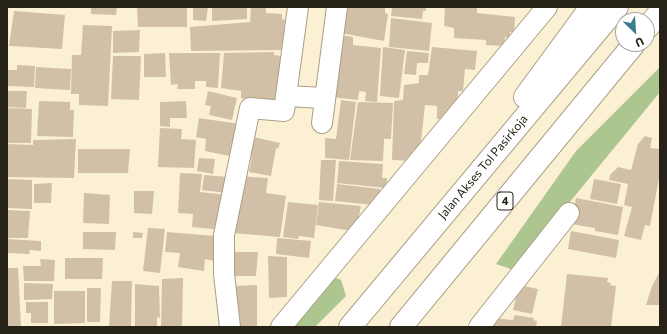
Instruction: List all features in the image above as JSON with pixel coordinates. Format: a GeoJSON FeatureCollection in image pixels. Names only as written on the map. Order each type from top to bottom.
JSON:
{"type":"FeatureCollection","features":[{"type":"Feature","properties":{"kind":"highway"},"geometry":{"type":"LineString","coordinates":[[417,245],[591,7]]}},
{"type":"Feature","properties":{"kind":"highway","name":"Jalan Akses Tol Pasirkoja"},"geometry":{"type":"LineString","coordinates":[[350,327],[617,7]]}},
{"type":"Feature","properties":{"kind":"highway","name":"4"},"geometry":{"type":"LineString","coordinates":[[401,327],[629,52]]}},
{"type":"Feature","properties":{"kind":"street"},"geometry":{"type":"LineString","coordinates":[[230,327],[224,274],[224,235],[250,108],[284,111],[298,7]]}},
{"type":"Feature","properties":{"kind":"street"},"geometry":{"type":"LineString","coordinates":[[322,123],[324,98],[337,7]]}},
{"type":"Feature","properties":{"kind":"street"},"geometry":{"type":"LineString","coordinates":[[281,327],[547,7]]}},
{"type":"Feature","properties":{"kind":"street"},"geometry":{"type":"LineString","coordinates":[[286,96],[324,98]]}},
{"type":"Feature","properties":{"kind":"street"},"geometry":{"type":"LineString","coordinates":[[479,327],[569,213]]}},
{"type":"Feature","properties":{"kind":"green space"},"geometry":{"type":"Polygon","coordinates":[[[660,67],[660,92],[514,270],[496,264],[576,151],[660,67]]]}},
{"type":"Feature","properties":{"kind":"green space"},"geometry":{"type":"Polygon","coordinates":[[[332,276],[341,280],[346,296],[315,327],[289,327],[332,276]]]}},
{"type":"Feature","properties":{"kind":"building"},"geometry":{"type":"Polygon","coordinates":[[[91,7],[117,7],[116,15],[91,14],[91,7]]]}},
{"type":"Feature","properties":{"kind":"building"},"geometry":{"type":"Polygon","coordinates":[[[137,7],[187,7],[187,27],[138,27],[137,7]]]}},
{"type":"Feature","properties":{"kind":"building"},"geometry":{"type":"Polygon","coordinates":[[[193,7],[208,7],[206,21],[193,20],[193,7]]]}},
{"type":"Feature","properties":{"kind":"building"},"geometry":{"type":"Polygon","coordinates":[[[212,7],[247,7],[247,19],[212,21],[212,7]]]}},
{"type":"Feature","properties":{"kind":"building"},"geometry":{"type":"Polygon","coordinates":[[[251,7],[266,8],[266,13],[282,14],[282,19],[285,20],[284,33],[286,33],[283,50],[191,51],[190,27],[250,22],[251,7]]]}},
{"type":"Feature","properties":{"kind":"building"},"geometry":{"type":"Polygon","coordinates":[[[345,7],[385,7],[385,13],[388,14],[384,41],[341,33],[345,7]]]}},
{"type":"Feature","properties":{"kind":"building"},"geometry":{"type":"Polygon","coordinates":[[[392,7],[426,7],[426,11],[423,11],[422,19],[391,16],[392,7]]]}},
{"type":"Feature","properties":{"kind":"building"},"geometry":{"type":"Polygon","coordinates":[[[445,7],[477,7],[477,13],[515,17],[514,32],[510,32],[510,38],[505,37],[504,46],[486,45],[486,40],[454,38],[454,28],[444,26],[445,7]]]}},
{"type":"Feature","properties":{"kind":"building"},"geometry":{"type":"Polygon","coordinates":[[[14,11],[65,15],[62,49],[9,46],[14,11]]]}},
{"type":"Feature","properties":{"kind":"building"},"geometry":{"type":"Polygon","coordinates":[[[391,18],[432,23],[429,51],[389,47],[391,18]]]}},
{"type":"Feature","properties":{"kind":"building"},"geometry":{"type":"Polygon","coordinates":[[[83,25],[112,26],[108,106],[79,105],[79,94],[71,94],[72,55],[81,55],[83,25]]]}},
{"type":"Feature","properties":{"kind":"building"},"geometry":{"type":"Polygon","coordinates":[[[140,30],[139,52],[113,53],[113,31],[140,30]]]}},
{"type":"Feature","properties":{"kind":"building"},"geometry":{"type":"Polygon","coordinates":[[[340,35],[353,37],[353,45],[381,48],[377,102],[365,101],[366,92],[359,91],[358,100],[331,97],[340,35]]]}},
{"type":"Feature","properties":{"kind":"building"},"geometry":{"type":"Polygon","coordinates":[[[383,47],[405,50],[399,98],[380,96],[383,47]]]}},
{"type":"Feature","properties":{"kind":"building"},"geometry":{"type":"Polygon","coordinates":[[[432,47],[477,51],[475,70],[465,69],[463,91],[458,91],[457,111],[449,119],[437,119],[437,106],[425,105],[420,150],[413,150],[412,161],[392,160],[394,101],[403,100],[404,85],[419,83],[419,75],[428,75],[432,47]]]}},
{"type":"Feature","properties":{"kind":"building"},"geometry":{"type":"Polygon","coordinates":[[[407,51],[429,53],[428,63],[417,63],[416,75],[404,74],[407,51]]]}},
{"type":"Feature","properties":{"kind":"building"},"geometry":{"type":"Polygon","coordinates":[[[274,52],[274,55],[282,56],[279,106],[241,98],[241,91],[221,88],[224,53],[274,52]]]}},
{"type":"Feature","properties":{"kind":"building"},"geometry":{"type":"Polygon","coordinates":[[[165,53],[166,77],[144,77],[144,54],[165,53]]]}},
{"type":"Feature","properties":{"kind":"building"},"geometry":{"type":"Polygon","coordinates":[[[169,53],[220,53],[218,88],[206,87],[206,81],[195,81],[195,89],[177,89],[178,84],[171,85],[169,53]]]}},
{"type":"Feature","properties":{"kind":"building"},"geometry":{"type":"Polygon","coordinates":[[[113,56],[141,56],[139,100],[111,99],[113,56]]]}},
{"type":"Feature","properties":{"kind":"building"},"geometry":{"type":"Polygon","coordinates":[[[17,65],[35,66],[34,87],[7,86],[7,70],[17,70],[17,65]]]}},
{"type":"Feature","properties":{"kind":"building"},"geometry":{"type":"Polygon","coordinates":[[[36,67],[71,69],[70,90],[35,88],[36,67]]]}},
{"type":"Feature","properties":{"kind":"building"},"geometry":{"type":"Polygon","coordinates":[[[7,91],[27,91],[26,108],[7,107],[7,91]]]}},
{"type":"Feature","properties":{"kind":"building"},"geometry":{"type":"Polygon","coordinates":[[[208,91],[237,98],[232,120],[209,115],[211,106],[205,105],[208,91]]]}},
{"type":"Feature","properties":{"kind":"building"},"geometry":{"type":"Polygon","coordinates":[[[341,100],[356,102],[349,160],[325,158],[325,138],[336,139],[341,100]]]}},
{"type":"Feature","properties":{"kind":"building"},"geometry":{"type":"Polygon","coordinates":[[[39,101],[70,102],[70,110],[74,110],[73,137],[37,136],[39,101]]]}},
{"type":"Feature","properties":{"kind":"building"},"geometry":{"type":"Polygon","coordinates":[[[186,101],[187,118],[170,118],[170,127],[160,126],[160,102],[186,101]]]}},
{"type":"Feature","properties":{"kind":"building"},"geometry":{"type":"Polygon","coordinates":[[[358,102],[393,103],[391,139],[384,139],[383,161],[350,160],[358,102]]]}},
{"type":"Feature","properties":{"kind":"building"},"geometry":{"type":"Polygon","coordinates":[[[7,108],[32,109],[31,143],[7,143],[7,108]]]}},
{"type":"Feature","properties":{"kind":"building"},"geometry":{"type":"Polygon","coordinates":[[[199,118],[240,124],[237,145],[231,144],[230,156],[205,151],[206,139],[196,137],[199,118]]]}},
{"type":"Feature","properties":{"kind":"building"},"geometry":{"type":"Polygon","coordinates":[[[160,128],[182,129],[181,139],[196,140],[194,168],[158,167],[160,128]]]}},
{"type":"Feature","properties":{"kind":"building"},"geometry":{"type":"Polygon","coordinates":[[[249,136],[280,143],[278,149],[276,148],[271,176],[249,172],[252,156],[244,155],[249,136]]]}},
{"type":"Feature","properties":{"kind":"building"},"geometry":{"type":"Polygon","coordinates":[[[645,136],[652,138],[650,148],[660,149],[660,173],[650,226],[645,225],[641,240],[624,236],[632,207],[624,205],[628,184],[609,180],[610,175],[618,167],[631,170],[638,144],[645,136]]]}},
{"type":"Feature","properties":{"kind":"building"},"geometry":{"type":"Polygon","coordinates":[[[76,139],[74,178],[7,177],[7,144],[33,145],[33,140],[76,139]]]}},
{"type":"Feature","properties":{"kind":"building"},"geometry":{"type":"Polygon","coordinates":[[[78,149],[130,149],[128,173],[78,173],[78,149]]]}},
{"type":"Feature","properties":{"kind":"building"},"geometry":{"type":"Polygon","coordinates":[[[199,158],[215,159],[213,174],[197,171],[199,158]]]}},
{"type":"Feature","properties":{"kind":"building"},"geometry":{"type":"Polygon","coordinates":[[[321,160],[336,160],[333,201],[319,200],[321,160]]]}},
{"type":"Feature","properties":{"kind":"building"},"geometry":{"type":"Polygon","coordinates":[[[339,161],[383,164],[382,178],[387,178],[386,188],[337,183],[339,161]]]}},
{"type":"Feature","properties":{"kind":"building"},"geometry":{"type":"Polygon","coordinates":[[[180,173],[202,174],[200,192],[227,195],[222,230],[192,227],[193,214],[178,213],[180,173]]]}},
{"type":"Feature","properties":{"kind":"building"},"geometry":{"type":"Polygon","coordinates":[[[204,175],[228,177],[226,193],[202,190],[204,175]]]}},
{"type":"Feature","properties":{"kind":"building"},"geometry":{"type":"Polygon","coordinates":[[[239,176],[268,178],[266,193],[286,196],[280,237],[232,233],[239,176]]]}},
{"type":"Feature","properties":{"kind":"building"},"geometry":{"type":"Polygon","coordinates":[[[7,179],[32,180],[32,209],[7,208],[7,179]]]}},
{"type":"Feature","properties":{"kind":"building"},"geometry":{"type":"Polygon","coordinates":[[[594,179],[621,184],[617,204],[590,199],[594,179]]]}},
{"type":"Feature","properties":{"kind":"building"},"geometry":{"type":"Polygon","coordinates":[[[52,183],[51,203],[34,203],[34,184],[52,183]]]}},
{"type":"Feature","properties":{"kind":"building"},"geometry":{"type":"Polygon","coordinates":[[[337,184],[380,189],[378,200],[374,199],[373,205],[335,201],[337,184]]]}},
{"type":"Feature","properties":{"kind":"building"},"geometry":{"type":"Polygon","coordinates":[[[134,191],[154,191],[152,214],[134,213],[134,191]]]}},
{"type":"Feature","properties":{"kind":"building"},"geometry":{"type":"Polygon","coordinates":[[[84,193],[110,195],[109,224],[83,223],[84,193]]]}},
{"type":"Feature","properties":{"kind":"building"},"geometry":{"type":"Polygon","coordinates":[[[576,198],[623,207],[618,235],[595,231],[595,228],[571,224],[576,198]]]}},
{"type":"Feature","properties":{"kind":"building"},"geometry":{"type":"Polygon","coordinates":[[[288,202],[318,205],[314,238],[299,236],[298,239],[283,237],[288,202]]]}},
{"type":"Feature","properties":{"kind":"building"},"geometry":{"type":"Polygon","coordinates":[[[319,202],[361,206],[357,226],[352,231],[316,225],[319,202]]]}},
{"type":"Feature","properties":{"kind":"building"},"geometry":{"type":"Polygon","coordinates":[[[7,210],[30,211],[28,238],[7,238],[7,210]]]}},
{"type":"Feature","properties":{"kind":"building"},"geometry":{"type":"Polygon","coordinates":[[[148,228],[165,229],[160,273],[143,271],[148,228]]]}},
{"type":"Feature","properties":{"kind":"building"},"geometry":{"type":"Polygon","coordinates":[[[571,231],[619,240],[616,258],[568,249],[571,231]]]}},
{"type":"Feature","properties":{"kind":"building"},"geometry":{"type":"Polygon","coordinates":[[[83,232],[116,232],[115,250],[83,249],[83,232]]]}},
{"type":"Feature","properties":{"kind":"building"},"geometry":{"type":"Polygon","coordinates":[[[133,232],[143,233],[142,238],[133,238],[133,232]]]}},
{"type":"Feature","properties":{"kind":"building"},"geometry":{"type":"Polygon","coordinates":[[[167,232],[215,236],[214,261],[205,259],[204,271],[178,267],[180,253],[165,252],[167,232]]]}},
{"type":"Feature","properties":{"kind":"building"},"geometry":{"type":"Polygon","coordinates":[[[277,238],[311,241],[309,258],[276,254],[277,238]]]}},
{"type":"Feature","properties":{"kind":"building"},"geometry":{"type":"Polygon","coordinates":[[[7,239],[41,241],[41,251],[29,250],[30,254],[7,253],[7,239]]]}},
{"type":"Feature","properties":{"kind":"building"},"geometry":{"type":"Polygon","coordinates":[[[234,252],[258,252],[256,276],[229,276],[234,252]]]}},
{"type":"Feature","properties":{"kind":"building"},"geometry":{"type":"Polygon","coordinates":[[[268,256],[287,257],[287,297],[269,298],[268,256]]]}},
{"type":"Feature","properties":{"kind":"building"},"geometry":{"type":"Polygon","coordinates":[[[65,258],[103,258],[102,279],[65,279],[65,258]]]}},
{"type":"Feature","properties":{"kind":"building"},"geometry":{"type":"Polygon","coordinates":[[[40,259],[55,260],[54,281],[24,281],[23,266],[41,266],[40,259]]]}},
{"type":"Feature","properties":{"kind":"building"},"geometry":{"type":"Polygon","coordinates":[[[7,268],[18,268],[21,326],[7,327],[7,268]]]}},
{"type":"Feature","properties":{"kind":"building"},"geometry":{"type":"Polygon","coordinates":[[[660,271],[660,305],[646,305],[652,286],[660,271]]]}},
{"type":"Feature","properties":{"kind":"building"},"geometry":{"type":"Polygon","coordinates":[[[567,274],[608,278],[607,282],[611,283],[610,285],[616,286],[611,327],[561,327],[567,274]]]}},
{"type":"Feature","properties":{"kind":"building"},"geometry":{"type":"Polygon","coordinates":[[[183,278],[182,327],[161,327],[162,279],[183,278]]]}},
{"type":"Feature","properties":{"kind":"building"},"geometry":{"type":"Polygon","coordinates":[[[112,281],[132,281],[131,327],[109,327],[112,281]]]}},
{"type":"Feature","properties":{"kind":"building"},"geometry":{"type":"Polygon","coordinates":[[[24,283],[53,284],[52,299],[24,300],[24,283]]]}},
{"type":"Feature","properties":{"kind":"building"},"geometry":{"type":"Polygon","coordinates":[[[135,284],[159,286],[160,318],[157,317],[157,327],[135,327],[135,284]]]}},
{"type":"Feature","properties":{"kind":"building"},"geometry":{"type":"Polygon","coordinates":[[[257,285],[257,327],[235,327],[233,286],[257,285]]]}},
{"type":"Feature","properties":{"kind":"building"},"geometry":{"type":"Polygon","coordinates":[[[519,285],[538,289],[532,314],[513,310],[519,285]]]}},
{"type":"Feature","properties":{"kind":"building"},"geometry":{"type":"Polygon","coordinates":[[[87,288],[101,288],[100,322],[87,322],[87,288]]]}},
{"type":"Feature","properties":{"kind":"building"},"geometry":{"type":"Polygon","coordinates":[[[54,291],[85,291],[85,323],[54,324],[54,291]]]}},
{"type":"Feature","properties":{"kind":"building"},"geometry":{"type":"Polygon","coordinates":[[[26,302],[48,302],[48,323],[31,323],[31,313],[26,313],[26,302]]]}},
{"type":"Feature","properties":{"kind":"building"},"geometry":{"type":"Polygon","coordinates":[[[515,315],[534,318],[533,320],[537,321],[536,327],[492,327],[493,318],[513,320],[515,315]]]}}]}
